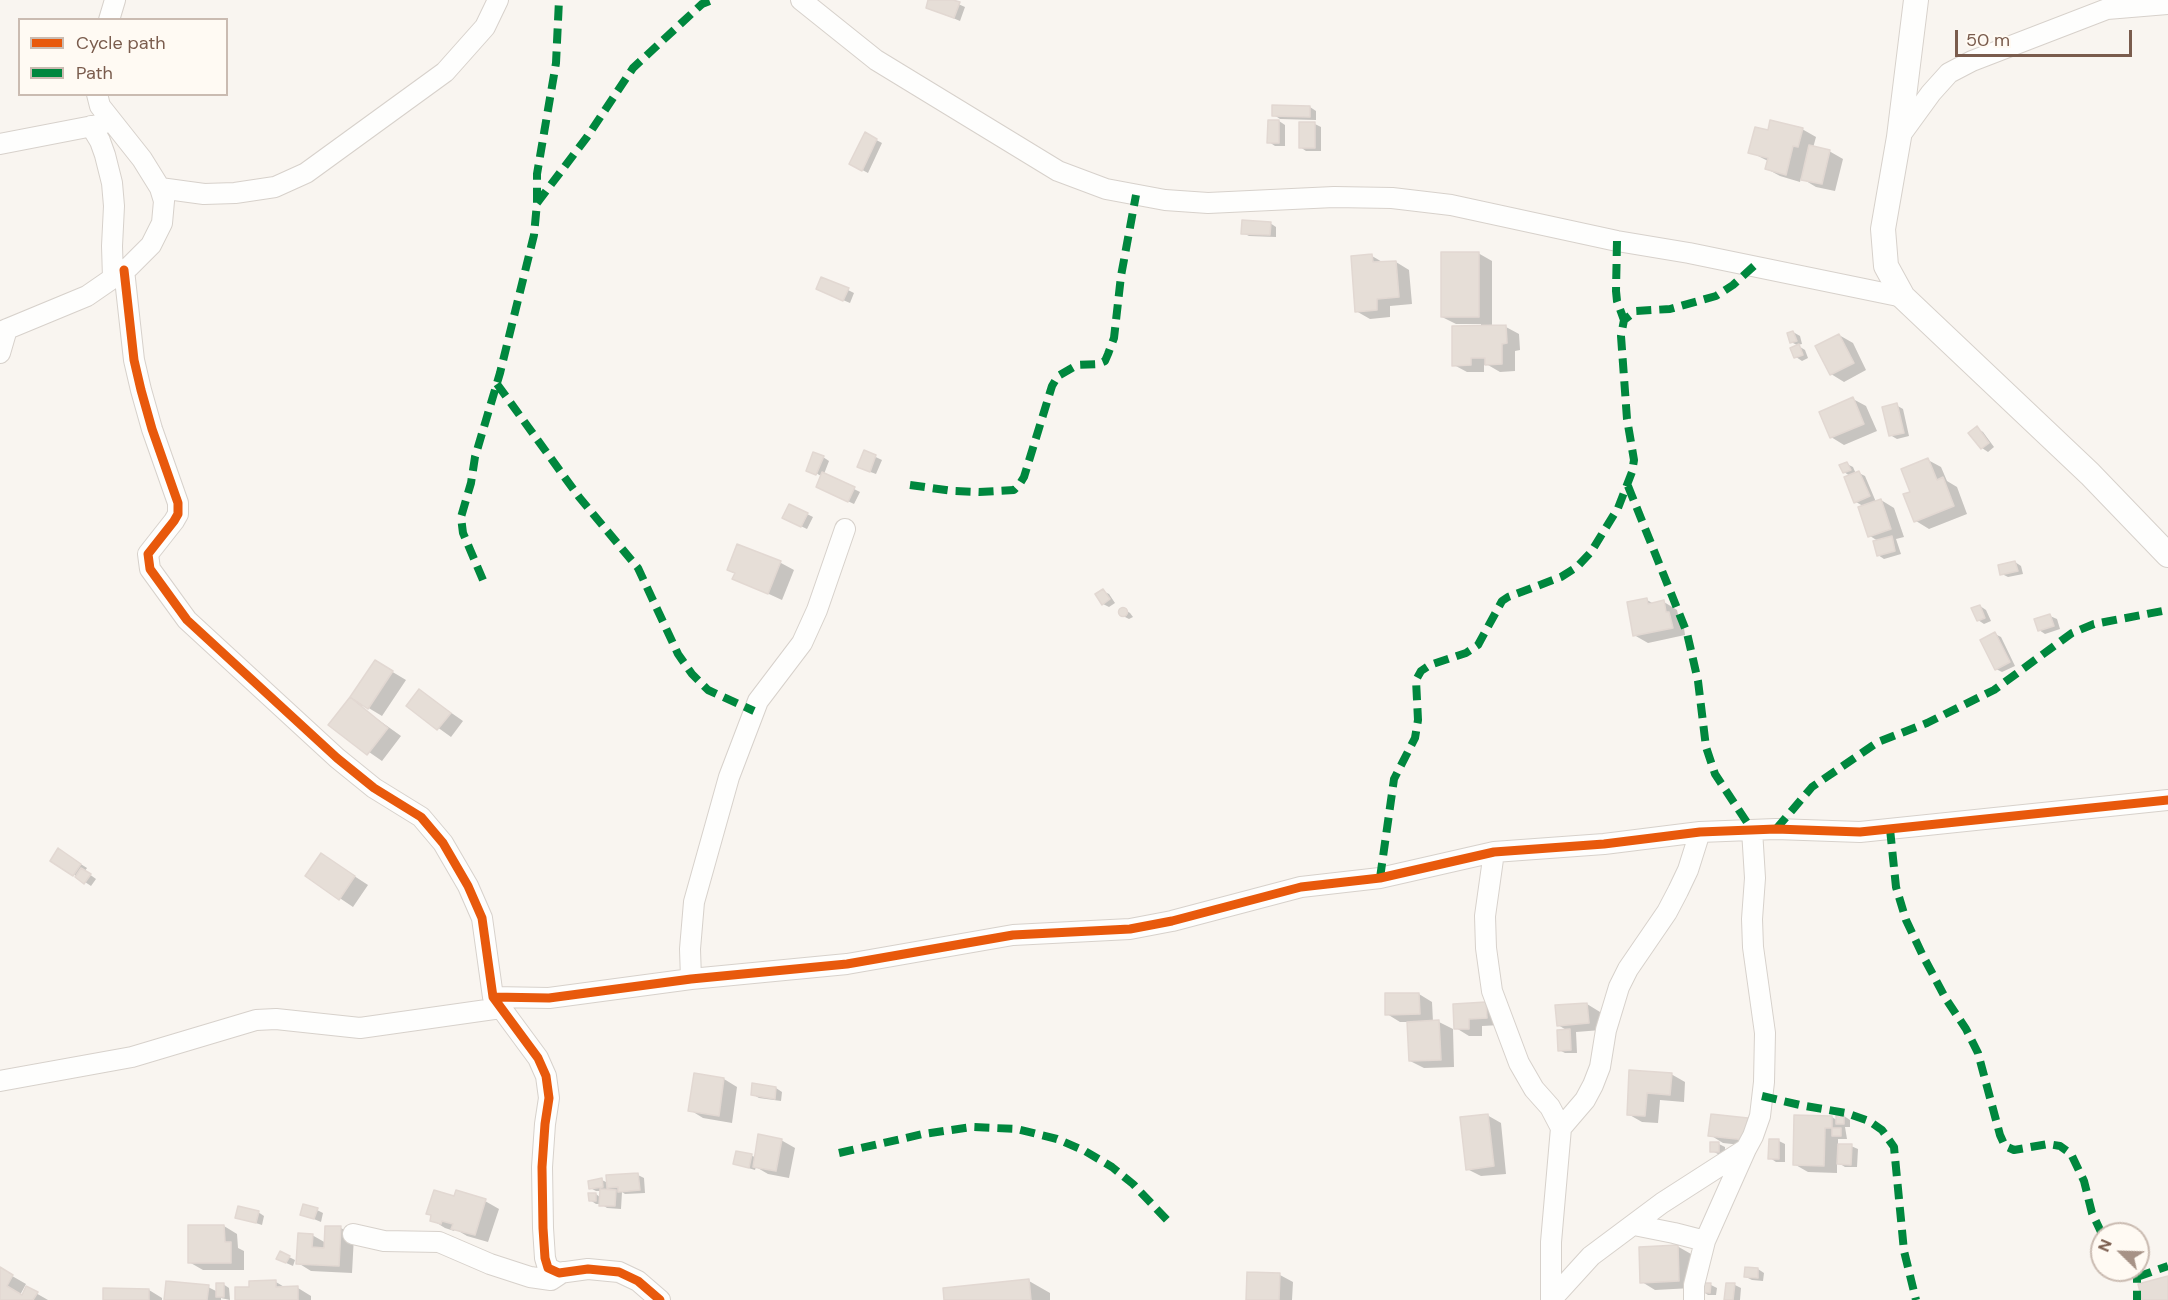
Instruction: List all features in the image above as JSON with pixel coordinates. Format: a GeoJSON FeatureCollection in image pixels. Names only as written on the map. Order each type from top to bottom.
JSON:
{"type":"FeatureCollection","features":[{"type":"Feature","properties":{"kind":"street"},"geometry":{"type":"LineString","coordinates":[[110,18],[115,0]]}},
{"type":"Feature","properties":{"kind":"street"},"geometry":{"type":"LineString","coordinates":[[160,188],[204,194],[235,193],[275,187],[306,173],[445,72],[485,27],[498,0]]}},
{"type":"Feature","properties":{"kind":"street"},"geometry":{"type":"LineString","coordinates":[[801,0],[876,60],[1058,171],[1107,189],[1156,198],[1208,203],[1334,197],[1392,198],[1451,204],[1573,232],[1689,252],[1904,297]]}},
{"type":"Feature","properties":{"kind":"street"},"geometry":{"type":"LineString","coordinates":[[1916,0],[1899,137],[1883,229],[1886,266],[1904,297],[2090,474],[2168,555]]}},
{"type":"Feature","properties":{"kind":"street"},"geometry":{"type":"LineString","coordinates":[[1899,137],[1931,93],[1949,73],[1972,61],[2107,9],[2168,4]]}},
{"type":"Feature","properties":{"kind":"street"},"geometry":{"type":"LineString","coordinates":[[0,353],[3,331],[87,296],[118,274],[151,245],[162,223],[164,201],[160,188],[126,137],[99,106],[97,96]]}},
{"type":"Feature","properties":{"kind":"street"},"geometry":{"type":"LineString","coordinates":[[0,144],[111,122]]}},
{"type":"Feature","properties":{"kind":"street"},"geometry":{"type":"LineString","coordinates":[[91,126],[100,141],[112,183],[118,274],[134,360],[152,429],[178,502],[178,514],[174,521],[148,554],[150,569],[187,620],[337,758],[374,788],[421,817],[443,843],[468,886],[482,918],[497,1002],[538,1058],[546,1076],[549,1098],[542,1167],[545,1258],[549,1268],[563,1272],[588,1269],[619,1272],[638,1281],[660,1300]]}},
{"type":"Feature","properties":{"kind":"street"},"geometry":{"type":"LineString","coordinates":[[691,979],[690,949],[694,902],[729,777],[758,701],[802,643],[845,529]]}},
{"type":"Feature","properties":{"kind":"street"},"geometry":{"type":"LineString","coordinates":[[0,1081],[132,1057],[256,1020],[276,1019],[360,1028],[497,1002],[549,998],[691,979],[848,964],[1013,935],[1130,929],[1172,921],[1301,887],[1380,878],[1494,852],[1604,844],[1700,832],[1776,829],[1860,832],[2168,800]]}},
{"type":"Feature","properties":{"kind":"street"},"geometry":{"type":"LineString","coordinates":[[1694,1300],[1694,1285],[1704,1241],[1760,1116],[1766,1033],[1753,947],[1752,919],[1755,878],[1752,830]]}},
{"type":"Feature","properties":{"kind":"street"},"geometry":{"type":"LineString","coordinates":[[1561,1128],[1593,1085],[1600,1067],[1606,1030],[1619,987],[1678,891],[1688,870],[1700,832]]}},
{"type":"Feature","properties":{"kind":"street"},"geometry":{"type":"LineString","coordinates":[[1494,852],[1485,916],[1486,948],[1492,991],[1519,1063],[1534,1089],[1550,1107],[1561,1128],[1551,1242],[1551,1300],[1591,1256],[1662,1203],[1746,1149]]}},
{"type":"Feature","properties":{"kind":"street"},"geometry":{"type":"LineString","coordinates":[[1634,1225],[1704,1241]]}},
{"type":"Feature","properties":{"kind":"street"},"geometry":{"type":"LineString","coordinates":[[353,1234],[384,1241],[439,1242],[490,1264],[530,1277],[551,1280],[563,1272]]}},
{"type":"Feature","properties":{"kind":"building"},"geometry":{"type":"Polygon","coordinates":[[[928,0],[960,2],[954,18],[926,8],[928,0]]]}},
{"type":"Feature","properties":{"kind":"building"},"geometry":{"type":"Polygon","coordinates":[[[1272,105],[1310,106],[1310,117],[1272,116],[1272,105]]]}},
{"type":"Feature","properties":{"kind":"building"},"geometry":{"type":"Polygon","coordinates":[[[1268,120],[1279,120],[1279,143],[1267,143],[1268,120]]]}},
{"type":"Feature","properties":{"kind":"building"},"geometry":{"type":"Polygon","coordinates":[[[1770,120],[1803,128],[1798,147],[1793,146],[1786,175],[1765,169],[1768,158],[1748,153],[1755,127],[1768,130],[1770,120]]]}},
{"type":"Feature","properties":{"kind":"building"},"geometry":{"type":"Polygon","coordinates":[[[1299,122],[1315,122],[1315,148],[1299,148],[1299,122]]]}},
{"type":"Feature","properties":{"kind":"building"},"geometry":{"type":"Polygon","coordinates":[[[865,132],[877,139],[862,171],[849,164],[865,132]]]}},
{"type":"Feature","properties":{"kind":"building"},"geometry":{"type":"Polygon","coordinates":[[[1809,145],[1830,150],[1822,184],[1801,180],[1809,145]]]}},
{"type":"Feature","properties":{"kind":"building"},"geometry":{"type":"Polygon","coordinates":[[[1242,220],[1271,222],[1270,235],[1241,234],[1242,220]]]}},
{"type":"Feature","properties":{"kind":"building"},"geometry":{"type":"Polygon","coordinates":[[[1441,252],[1479,252],[1479,317],[1441,317],[1441,252]]]}},
{"type":"Feature","properties":{"kind":"building"},"geometry":{"type":"Polygon","coordinates":[[[1372,254],[1373,262],[1396,261],[1399,297],[1377,299],[1377,310],[1355,312],[1351,256],[1372,254]]]}},
{"type":"Feature","properties":{"kind":"building"},"geometry":{"type":"Polygon","coordinates":[[[821,277],[849,288],[843,301],[816,289],[821,277]]]}},
{"type":"Feature","properties":{"kind":"building"},"geometry":{"type":"Polygon","coordinates":[[[1506,325],[1507,343],[1502,344],[1502,364],[1485,365],[1485,358],[1471,358],[1471,365],[1452,366],[1452,326],[1506,325]]]}},
{"type":"Feature","properties":{"kind":"building"},"geometry":{"type":"Polygon","coordinates":[[[1793,331],[1797,341],[1790,343],[1787,333],[1793,331]]]}},
{"type":"Feature","properties":{"kind":"building"},"geometry":{"type":"Polygon","coordinates":[[[1839,334],[1854,363],[1830,375],[1815,346],[1839,334]]]}},
{"type":"Feature","properties":{"kind":"building"},"geometry":{"type":"Polygon","coordinates":[[[1799,344],[1803,355],[1794,358],[1790,348],[1799,344]]]}},
{"type":"Feature","properties":{"kind":"building"},"geometry":{"type":"Polygon","coordinates":[[[1853,397],[1864,424],[1830,438],[1819,412],[1853,397]]]}},
{"type":"Feature","properties":{"kind":"building"},"geometry":{"type":"Polygon","coordinates":[[[1897,403],[1904,433],[1889,436],[1882,407],[1897,403]]]}},
{"type":"Feature","properties":{"kind":"building"},"geometry":{"type":"Polygon","coordinates":[[[1977,426],[1989,443],[1981,449],[1968,433],[1977,426]]]}},
{"type":"Feature","properties":{"kind":"building"},"geometry":{"type":"Polygon","coordinates":[[[864,450],[876,455],[870,472],[857,467],[864,450]]]}},
{"type":"Feature","properties":{"kind":"building"},"geometry":{"type":"Polygon","coordinates":[[[813,452],[824,456],[816,475],[806,471],[813,452]]]}},
{"type":"Feature","properties":{"kind":"building"},"geometry":{"type":"Polygon","coordinates":[[[1928,458],[1937,480],[1943,477],[1954,506],[1914,522],[1903,494],[1910,492],[1901,469],[1928,458]]]}},
{"type":"Feature","properties":{"kind":"building"},"geometry":{"type":"Polygon","coordinates":[[[1847,462],[1851,470],[1843,473],[1839,465],[1847,462]]]}},
{"type":"Feature","properties":{"kind":"building"},"geometry":{"type":"Polygon","coordinates":[[[1859,471],[1870,496],[1854,503],[1844,477],[1859,471]]]}},
{"type":"Feature","properties":{"kind":"building"},"geometry":{"type":"Polygon","coordinates":[[[822,472],[855,487],[848,502],[816,487],[822,472]]]}},
{"type":"Feature","properties":{"kind":"building"},"geometry":{"type":"Polygon","coordinates":[[[1881,499],[1891,529],[1868,537],[1858,507],[1881,499]]]}},
{"type":"Feature","properties":{"kind":"building"},"geometry":{"type":"Polygon","coordinates":[[[789,504],[808,513],[801,527],[782,518],[789,504]]]}},
{"type":"Feature","properties":{"kind":"building"},"geometry":{"type":"Polygon","coordinates":[[[1892,536],[1895,551],[1877,556],[1873,541],[1892,536]]]}},
{"type":"Feature","properties":{"kind":"building"},"geometry":{"type":"Polygon","coordinates":[[[737,544],[781,561],[768,594],[732,579],[735,573],[727,570],[737,544]]]}},
{"type":"Feature","properties":{"kind":"building"},"geometry":{"type":"Polygon","coordinates":[[[2015,561],[2018,571],[2000,575],[1998,565],[2015,561]]]}},
{"type":"Feature","properties":{"kind":"building"},"geometry":{"type":"Polygon","coordinates":[[[1103,589],[1110,599],[1102,605],[1095,594],[1103,589]]]}},
{"type":"Feature","properties":{"kind":"building"},"geometry":{"type":"Polygon","coordinates":[[[1647,598],[1648,604],[1664,600],[1673,628],[1633,636],[1627,602],[1647,598]]]}},
{"type":"Feature","properties":{"kind":"building"},"geometry":{"type":"Polygon","coordinates":[[[1980,605],[1985,618],[1977,621],[1971,608],[1980,605]]]}},
{"type":"Feature","properties":{"kind":"building"},"geometry":{"type":"Polygon","coordinates":[[[1123,607],[1128,612],[1123,617],[1118,612],[1123,607]]]}},
{"type":"Feature","properties":{"kind":"building"},"geometry":{"type":"Polygon","coordinates":[[[2050,614],[2054,626],[2038,631],[2034,619],[2050,614]]]}},
{"type":"Feature","properties":{"kind":"building"},"geometry":{"type":"Polygon","coordinates":[[[1995,632],[2010,662],[1995,670],[1980,640],[1995,632]]]}},
{"type":"Feature","properties":{"kind":"building"},"geometry":{"type":"Polygon","coordinates":[[[375,660],[393,671],[368,709],[350,697],[375,660]]]}},
{"type":"Feature","properties":{"kind":"building"},"geometry":{"type":"Polygon","coordinates":[[[419,689],[451,713],[437,730],[406,706],[419,689]]]}},
{"type":"Feature","properties":{"kind":"building"},"geometry":{"type":"Polygon","coordinates":[[[350,697],[388,728],[367,755],[328,725],[350,697]]]}},
{"type":"Feature","properties":{"kind":"building"},"geometry":{"type":"Polygon","coordinates":[[[58,848],[81,864],[73,876],[50,861],[58,848]]]}},
{"type":"Feature","properties":{"kind":"building"},"geometry":{"type":"Polygon","coordinates":[[[321,853],[355,876],[339,900],[305,876],[321,853]]]}},
{"type":"Feature","properties":{"kind":"building"},"geometry":{"type":"Polygon","coordinates":[[[81,868],[91,874],[84,884],[75,877],[81,868]]]}},
{"type":"Feature","properties":{"kind":"building"},"geometry":{"type":"Polygon","coordinates":[[[1385,993],[1419,993],[1420,1014],[1385,1015],[1385,993]]]}},
{"type":"Feature","properties":{"kind":"building"},"geometry":{"type":"Polygon","coordinates":[[[1486,1002],[1487,1018],[1469,1019],[1469,1029],[1454,1029],[1453,1004],[1486,1002]]]}},
{"type":"Feature","properties":{"kind":"building"},"geometry":{"type":"Polygon","coordinates":[[[1587,1003],[1589,1023],[1557,1026],[1555,1005],[1587,1003]]]}},
{"type":"Feature","properties":{"kind":"building"},"geometry":{"type":"Polygon","coordinates":[[[1439,1020],[1441,1060],[1409,1061],[1407,1022],[1439,1020]]]}},
{"type":"Feature","properties":{"kind":"building"},"geometry":{"type":"Polygon","coordinates":[[[1570,1029],[1571,1050],[1558,1051],[1557,1030],[1570,1029]]]}},
{"type":"Feature","properties":{"kind":"building"},"geometry":{"type":"Polygon","coordinates":[[[1629,1070],[1672,1073],[1670,1095],[1647,1093],[1645,1116],[1627,1115],[1629,1070]]]}},
{"type":"Feature","properties":{"kind":"building"},"geometry":{"type":"Polygon","coordinates":[[[694,1073],[724,1078],[719,1116],[688,1111],[694,1073]]]}},
{"type":"Feature","properties":{"kind":"building"},"geometry":{"type":"Polygon","coordinates":[[[752,1083],[776,1087],[775,1099],[751,1095],[752,1083]]]}},
{"type":"Feature","properties":{"kind":"building"},"geometry":{"type":"Polygon","coordinates":[[[1488,1114],[1494,1166],[1466,1170],[1460,1117],[1488,1114]]]}},
{"type":"Feature","properties":{"kind":"building"},"geometry":{"type":"Polygon","coordinates":[[[1711,1114],[1748,1118],[1746,1140],[1708,1136],[1711,1114]]]}},
{"type":"Feature","properties":{"kind":"building"},"geometry":{"type":"Polygon","coordinates":[[[1794,1115],[1832,1116],[1832,1128],[1825,1128],[1824,1166],[1793,1165],[1794,1115]]]}},
{"type":"Feature","properties":{"kind":"building"},"geometry":{"type":"Polygon","coordinates":[[[1836,1115],[1844,1115],[1844,1124],[1836,1124],[1836,1115]]]}},
{"type":"Feature","properties":{"kind":"building"},"geometry":{"type":"Polygon","coordinates":[[[1832,1128],[1841,1128],[1841,1136],[1832,1136],[1832,1128]]]}},
{"type":"Feature","properties":{"kind":"building"},"geometry":{"type":"Polygon","coordinates":[[[758,1134],[782,1139],[776,1171],[753,1167],[758,1134]]]}},
{"type":"Feature","properties":{"kind":"building"},"geometry":{"type":"Polygon","coordinates":[[[1769,1139],[1779,1139],[1779,1159],[1768,1159],[1769,1139]]]}},
{"type":"Feature","properties":{"kind":"building"},"geometry":{"type":"Polygon","coordinates":[[[1710,1142],[1719,1142],[1719,1152],[1710,1152],[1710,1142]]]}},
{"type":"Feature","properties":{"kind":"building"},"geometry":{"type":"Polygon","coordinates":[[[1838,1144],[1852,1144],[1851,1165],[1837,1164],[1838,1144]]]}},
{"type":"Feature","properties":{"kind":"building"},"geometry":{"type":"Polygon","coordinates":[[[736,1151],[752,1154],[749,1168],[733,1164],[736,1151]]]}},
{"type":"Feature","properties":{"kind":"building"},"geometry":{"type":"Polygon","coordinates":[[[638,1173],[640,1190],[618,1192],[618,1187],[607,1188],[606,1175],[638,1173]]]}},
{"type":"Feature","properties":{"kind":"building"},"geometry":{"type":"Polygon","coordinates":[[[602,1178],[603,1187],[589,1189],[588,1181],[602,1178]]]}},
{"type":"Feature","properties":{"kind":"building"},"geometry":{"type":"Polygon","coordinates":[[[600,1189],[616,1190],[615,1206],[599,1206],[600,1189]]]}},
{"type":"Feature","properties":{"kind":"building"},"geometry":{"type":"Polygon","coordinates":[[[434,1190],[454,1196],[456,1190],[486,1199],[475,1235],[451,1229],[453,1224],[430,1221],[431,1215],[426,1214],[434,1190]]]}},
{"type":"Feature","properties":{"kind":"building"},"geometry":{"type":"Polygon","coordinates":[[[588,1193],[596,1193],[596,1201],[589,1201],[588,1193]]]}},
{"type":"Feature","properties":{"kind":"building"},"geometry":{"type":"Polygon","coordinates":[[[303,1204],[318,1208],[314,1219],[300,1215],[303,1204]]]}},
{"type":"Feature","properties":{"kind":"building"},"geometry":{"type":"Polygon","coordinates":[[[238,1206],[259,1211],[256,1223],[235,1218],[238,1206]]]}},
{"type":"Feature","properties":{"kind":"building"},"geometry":{"type":"Polygon","coordinates":[[[188,1225],[224,1225],[225,1242],[231,1242],[231,1263],[188,1263],[188,1225]]]}},
{"type":"Feature","properties":{"kind":"building"},"geometry":{"type":"Polygon","coordinates":[[[325,1226],[341,1226],[339,1266],[296,1264],[298,1233],[313,1234],[312,1247],[324,1248],[325,1226]]]}},
{"type":"Feature","properties":{"kind":"building"},"geometry":{"type":"Polygon","coordinates":[[[1678,1245],[1679,1281],[1640,1283],[1639,1247],[1678,1245]]]}},
{"type":"Feature","properties":{"kind":"building"},"geometry":{"type":"Polygon","coordinates":[[[280,1251],[290,1256],[286,1263],[276,1259],[280,1251]]]}},
{"type":"Feature","properties":{"kind":"building"},"geometry":{"type":"Polygon","coordinates":[[[0,1267],[13,1275],[7,1286],[22,1295],[26,1286],[38,1292],[33,1300],[0,1300],[0,1267]]]}},
{"type":"Feature","properties":{"kind":"building"},"geometry":{"type":"Polygon","coordinates":[[[1745,1267],[1758,1268],[1758,1278],[1744,1277],[1745,1267]]]}},
{"type":"Feature","properties":{"kind":"building"},"geometry":{"type":"Polygon","coordinates":[[[1247,1272],[1280,1273],[1279,1300],[1246,1300],[1247,1272]]]}},
{"type":"Feature","properties":{"kind":"building"},"geometry":{"type":"Polygon","coordinates":[[[2168,1276],[2168,1300],[2142,1300],[2138,1284],[2168,1276]]]}},
{"type":"Feature","properties":{"kind":"building"},"geometry":{"type":"Polygon","coordinates":[[[1029,1279],[1031,1300],[944,1300],[943,1288],[1029,1279]]]}},
{"type":"Feature","properties":{"kind":"building"},"geometry":{"type":"Polygon","coordinates":[[[276,1280],[276,1287],[298,1286],[298,1300],[235,1300],[235,1287],[249,1287],[249,1281],[276,1280]]]}},
{"type":"Feature","properties":{"kind":"building"},"geometry":{"type":"Polygon","coordinates":[[[166,1281],[209,1285],[207,1300],[164,1300],[166,1281]]]}},
{"type":"Feature","properties":{"kind":"building"},"geometry":{"type":"Polygon","coordinates":[[[216,1283],[224,1283],[224,1297],[216,1297],[216,1283]]]}},
{"type":"Feature","properties":{"kind":"building"},"geometry":{"type":"Polygon","coordinates":[[[1701,1283],[1711,1283],[1710,1293],[1700,1292],[1701,1283]]]}},
{"type":"Feature","properties":{"kind":"building"},"geometry":{"type":"Polygon","coordinates":[[[1726,1283],[1735,1283],[1733,1300],[1724,1300],[1726,1283]]]}},
{"type":"Feature","properties":{"kind":"building"},"geometry":{"type":"Polygon","coordinates":[[[103,1288],[149,1289],[149,1300],[103,1300],[103,1288]]]}},
{"type":"Feature","properties":{"kind":"marked path"},"geometry":{"type":"LineString","coordinates":[[483,580],[463,533],[461,517],[534,235],[537,174],[556,63],[559,0]]}},
{"type":"Feature","properties":{"kind":"marked path"},"geometry":{"type":"LineString","coordinates":[[537,203],[587,137],[633,68],[702,4],[712,0]]}},
{"type":"Feature","properties":{"kind":"marked path"},"geometry":{"type":"LineString","coordinates":[[910,485],[979,492],[1014,490],[1019,485],[1024,477],[1052,386],[1058,376],[1077,365],[1098,364],[1105,361],[1108,354],[1114,338],[1121,276],[1136,195]]}},
{"type":"Feature","properties":{"kind":"marked path"},"geometry":{"type":"LineString","coordinates":[[1617,241],[1616,291],[1624,320]]}},
{"type":"Feature","properties":{"kind":"marked path"},"geometry":{"type":"LineString","coordinates":[[1380,878],[1394,779],[1415,738],[1418,720],[1416,680],[1421,671],[1430,665],[1466,653],[1478,645],[1502,601],[1561,577],[1577,567],[1591,552],[1618,508],[1632,472],[1634,460],[1627,419],[1621,336],[1624,320],[1636,311],[1670,309],[1716,296],[1733,285],[1754,266]]}},
{"type":"Feature","properties":{"kind":"marked path"},"geometry":{"type":"LineString","coordinates":[[497,384],[579,497],[638,568],[678,654],[692,674],[708,690],[754,711]]}},
{"type":"Feature","properties":{"kind":"marked path"},"geometry":{"type":"LineString","coordinates":[[1628,486],[1687,633],[1698,681],[1706,747],[1715,774],[1752,830]]}},
{"type":"Feature","properties":{"kind":"marked path"},"geometry":{"type":"LineString","coordinates":[[1776,829],[1812,787],[1878,742],[1927,723],[1994,690],[2072,633],[2094,624],[2168,610]]}},
{"type":"Feature","properties":{"kind":"marked path"},"geometry":{"type":"LineString","coordinates":[[1890,829],[1896,887],[1906,920],[1946,999],[1966,1029],[1978,1053],[2005,1146],[2014,1150],[2048,1144],[2060,1146],[2071,1154],[2084,1181],[2096,1222]]}},
{"type":"Feature","properties":{"kind":"marked path"},"geometry":{"type":"LineString","coordinates":[[1762,1096],[1846,1113],[1869,1121],[1882,1130],[1894,1147],[1904,1251],[1916,1300]]}},
{"type":"Feature","properties":{"kind":"marked path"},"geometry":{"type":"LineString","coordinates":[[839,1153],[923,1134],[972,1127],[1017,1129],[1057,1139],[1085,1151],[1112,1167],[1133,1184],[1167,1220]]}},
{"type":"Feature","properties":{"kind":"marked path"},"geometry":{"type":"LineString","coordinates":[[2150,1272],[2168,1266]]}},
{"type":"Feature","properties":{"kind":"marked path"},"geometry":{"type":"LineString","coordinates":[[2137,1282],[2137,1300]]}},
{"type":"Feature","properties":{"kind":"cycle path"},"geometry":{"type":"LineString","coordinates":[[124,270],[134,360],[152,429],[178,503],[178,514],[174,521],[148,554],[150,569],[187,620],[337,758],[374,788],[421,817],[443,843],[468,886],[482,918],[493,997],[538,1058],[546,1076],[549,1098],[542,1167],[543,1228],[548,1268],[559,1273],[588,1269],[619,1272],[638,1281],[660,1300]]}},
{"type":"Feature","properties":{"kind":"cycle path"},"geometry":{"type":"LineString","coordinates":[[493,997],[549,998],[691,979],[847,964],[1013,935],[1130,929],[1172,921],[1301,887],[1380,878],[1494,852],[1604,844],[1700,832],[1776,829],[1860,832],[2168,800]]}}]}
